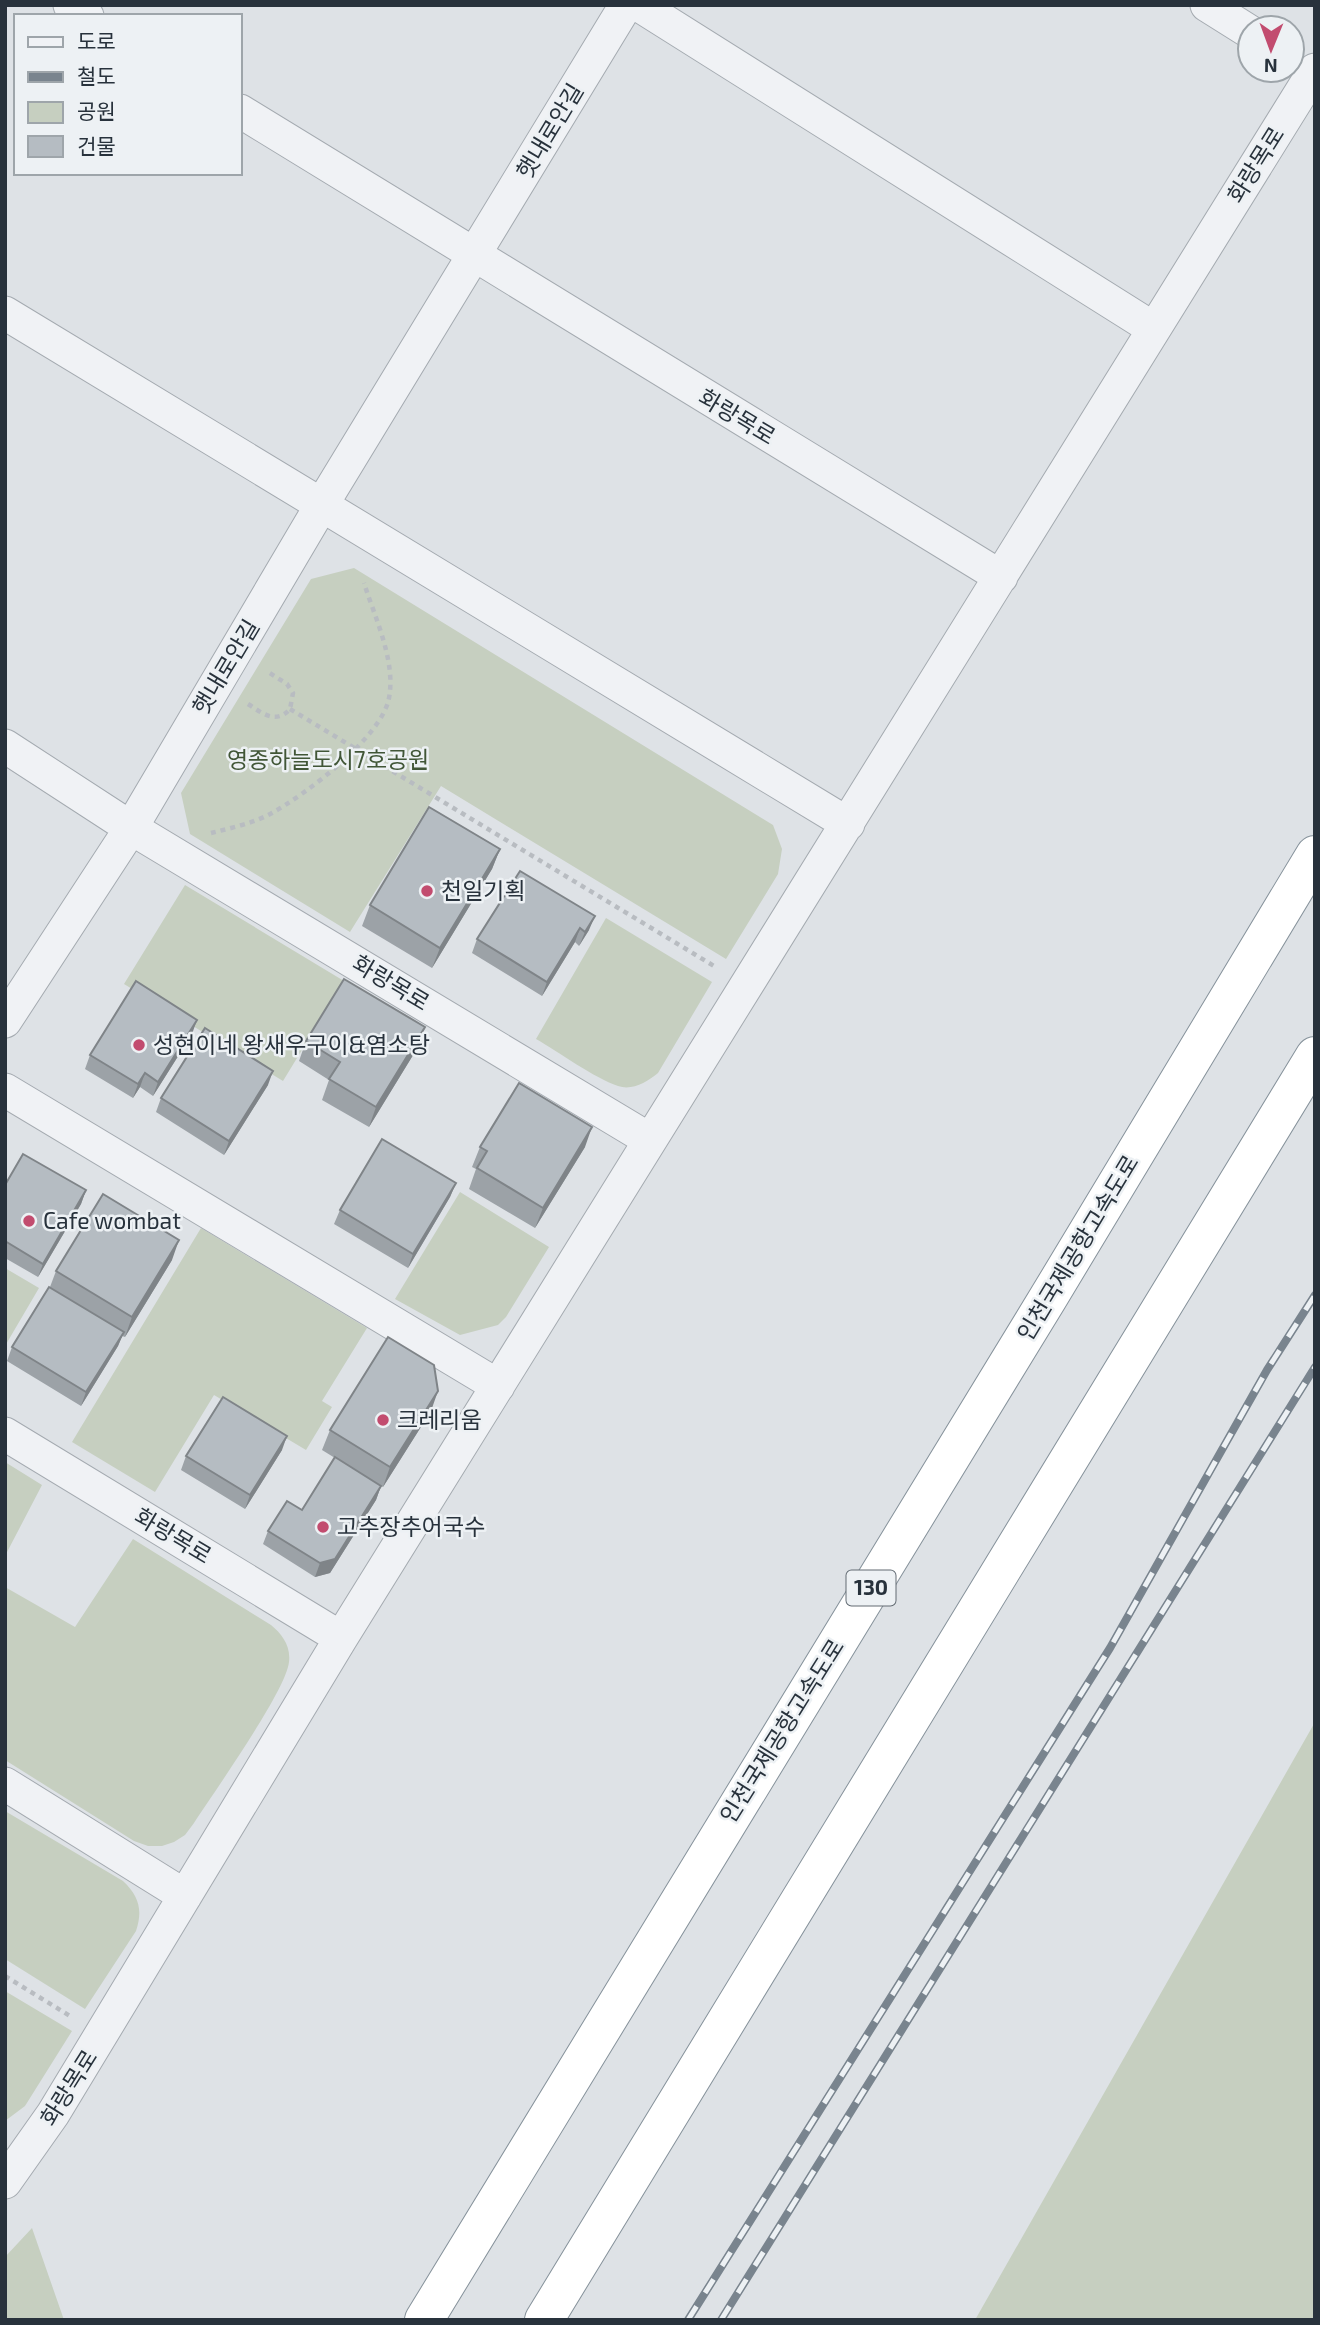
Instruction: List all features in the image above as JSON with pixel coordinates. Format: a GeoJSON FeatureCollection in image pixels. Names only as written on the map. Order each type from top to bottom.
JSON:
{"type":"FeatureCollection","features":[{"type":"Feature","properties":{"kind":"highway","name":"인천국제공항고속도로"},"geometry":{"type":"LineString","coordinates":[[424,2320],[1315,855]]}},
{"type":"Feature","properties":{"kind":"highway"},"geometry":{"type":"LineString","coordinates":[[544,2320],[1315,1056]]}},
{"type":"Feature","properties":{"kind":"street","name":"햇내로안길"},"geometry":{"type":"LineString","coordinates":[[5,1021],[131,828],[321,506],[626,5]]}},
{"type":"Feature","properties":{"kind":"street"},"geometry":{"type":"LineString","coordinates":[[639,5],[1154,329]]}},
{"type":"Feature","properties":{"kind":"street"},"geometry":{"type":"LineString","coordinates":[[1208,5],[1236,23]]}},
{"type":"Feature","properties":{"kind":"street","name":"화랑목로"},"geometry":{"type":"LineString","coordinates":[[8,2173],[67,2092],[341,1638],[1154,329],[1307,67]]}},
{"type":"Feature","properties":{"kind":"street"},"geometry":{"type":"LineString","coordinates":[[242,112],[473,257]]}},
{"type":"Feature","properties":{"kind":"street","name":"화랑목로"},"geometry":{"type":"LineString","coordinates":[[473,257],[1001,577]]}},
{"type":"Feature","properties":{"kind":"street"},"geometry":{"type":"LineString","coordinates":[[5,313],[848,824]]}},
{"type":"Feature","properties":{"kind":"street"},"geometry":{"type":"LineString","coordinates":[[5,746],[131,828]]}},
{"type":"Feature","properties":{"kind":"street","name":"화랑목로"},"geometry":{"type":"LineString","coordinates":[[131,828],[650,1140]]}},
{"type":"Feature","properties":{"kind":"street"},"geometry":{"type":"LineString","coordinates":[[5,1090],[498,1386]]}},
{"type":"Feature","properties":{"kind":"street","name":"화랑목로"},"geometry":{"type":"LineString","coordinates":[[5,1434],[341,1638]]}},
{"type":"Feature","properties":{"kind":"street"},"geometry":{"type":"LineString","coordinates":[[5,1784],[185,1896]]}},
{"type":"Feature","properties":{"kind":"path"},"geometry":{"type":"LineString","coordinates":[[209,833],[271,813],[355,748],[382,717],[389,699],[387,659],[364,583]]}},
{"type":"Feature","properties":{"kind":"path"},"geometry":{"type":"LineString","coordinates":[[248,704],[268,717],[278,717],[290,709],[293,693],[287,684],[268,672]]}},
{"type":"Feature","properties":{"kind":"path"},"geometry":{"type":"LineString","coordinates":[[290,709],[726,974]]}},
{"type":"Feature","properties":{"kind":"path"},"geometry":{"type":"LineString","coordinates":[[5,1976],[82,2024]]}},
{"type":"Feature","properties":{"kind":"green space","name":"영종하늘도시7호공원"},"geometry":{"type":"Polygon","coordinates":[[[354,568],[773,825],[782,849],[778,874],[726,959],[441,786],[350,932],[190,834],[181,793],[311,579],[354,568]]]}},
{"type":"Feature","properties":{"kind":"green space"},"geometry":{"type":"Polygon","coordinates":[[[185,885],[344,981],[283,1081],[124,984],[185,885]]]}},
{"type":"Feature","properties":{"kind":"green space"},"geometry":{"type":"Polygon","coordinates":[[[606,918],[712,982],[658,1073],[629,1087],[618,1086],[598,1077],[536,1039],[606,918]]]}},
{"type":"Feature","properties":{"kind":"green space"},"geometry":{"type":"Polygon","coordinates":[[[460,1192],[549,1247],[506,1317],[498,1325],[460,1335],[395,1299],[460,1192]]]}},
{"type":"Feature","properties":{"kind":"green space"},"geometry":{"type":"Polygon","coordinates":[[[201,1228],[367,1328],[322,1401],[332,1407],[306,1450],[214,1395],[155,1492],[72,1442],[201,1228]]]}},
{"type":"Feature","properties":{"kind":"green space"},"geometry":{"type":"Polygon","coordinates":[[[5,1268],[39,1288],[5,1346],[5,1268]]]}},
{"type":"Feature","properties":{"kind":"green space"},"geometry":{"type":"Polygon","coordinates":[[[5,1462],[42,1485],[5,1556],[5,1462]]]}},
{"type":"Feature","properties":{"kind":"green space"},"geometry":{"type":"Polygon","coordinates":[[[133,1539],[271,1625],[279,1632],[289,1651],[285,1676],[276,1695],[232,1766],[185,1835],[162,1846],[148,1846],[134,1841],[5,1760],[5,1587],[75,1627],[133,1539]]]}},
{"type":"Feature","properties":{"kind":"green space"},"geometry":{"type":"Polygon","coordinates":[[[1315,1722],[1315,2320],[975,2320],[1315,1722]]]}},
{"type":"Feature","properties":{"kind":"green space"},"geometry":{"type":"Polygon","coordinates":[[[5,1811],[123,1881],[136,1898],[139,1916],[136,1931],[85,2009],[5,1959],[5,1811]]]}},
{"type":"Feature","properties":{"kind":"green space"},"geometry":{"type":"Polygon","coordinates":[[[5,1991],[72,2031],[25,2106],[5,2121],[5,1991]]]}},
{"type":"Feature","properties":{"kind":"green space"},"geometry":{"type":"Polygon","coordinates":[[[32,2228],[64,2320],[5,2320],[5,2257],[32,2228]]]}},
{"type":"Feature","properties":{"kind":"building"},"geometry":{"type":"Polygon","coordinates":[[[429,807],[500,849],[440,948],[370,905],[429,807]]]}},
{"type":"Feature","properties":{"kind":"building"},"geometry":{"type":"Polygon","coordinates":[[[520,871],[595,916],[585,932],[580,928],[547,982],[477,939],[520,871]]]}},
{"type":"Feature","properties":{"kind":"building"},"geometry":{"type":"Polygon","coordinates":[[[344,979],[425,1027],[376,1107],[329,1079],[340,1062],[306,1041],[344,979]]]}},
{"type":"Feature","properties":{"kind":"building"},"geometry":{"type":"Polygon","coordinates":[[[136,981],[197,1020],[158,1082],[145,1073],[138,1084],[90,1055],[136,981]]]}},
{"type":"Feature","properties":{"kind":"building"},"geometry":{"type":"Polygon","coordinates":[[[205,1028],[273,1071],[229,1141],[161,1098],[205,1028]]]}},
{"type":"Feature","properties":{"kind":"building"},"geometry":{"type":"Polygon","coordinates":[[[519,1083],[592,1127],[543,1208],[477,1168],[487,1151],[480,1147],[519,1083]]]}},
{"type":"Feature","properties":{"kind":"building"},"geometry":{"type":"Polygon","coordinates":[[[382,1139],[456,1183],[413,1254],[340,1210],[382,1139]]]}},
{"type":"Feature","properties":{"kind":"building"},"geometry":{"type":"Polygon","coordinates":[[[23,1154],[86,1190],[43,1264],[5,1241],[5,1185],[23,1154]]]}},
{"type":"Feature","properties":{"kind":"building"},"geometry":{"type":"Polygon","coordinates":[[[103,1194],[179,1240],[132,1317],[56,1271],[103,1194]]]}},
{"type":"Feature","properties":{"kind":"building"},"geometry":{"type":"Polygon","coordinates":[[[49,1287],[124,1332],[86,1392],[12,1347],[49,1287]]]}},
{"type":"Feature","properties":{"kind":"building"},"geometry":{"type":"Polygon","coordinates":[[[388,1337],[434,1365],[438,1391],[390,1467],[330,1430],[388,1337]]]}},
{"type":"Feature","properties":{"kind":"building"},"geometry":{"type":"Polygon","coordinates":[[[223,1397],[287,1436],[250,1495],[186,1456],[223,1397]]]}},
{"type":"Feature","properties":{"kind":"building"},"geometry":{"type":"Polygon","coordinates":[[[335,1457],[381,1486],[335,1559],[320,1563],[268,1531],[287,1501],[302,1510],[335,1457]]]}},
{"type":"Feature","properties":{"kind":"railway"},"geometry":{"type":"LineString","coordinates":[[688,2320],[1110,1648],[1267,1370],[1315,1295]]}},
{"type":"Feature","properties":{"kind":"railway"},"geometry":{"type":"LineString","coordinates":[[721,2320],[1315,1367]]}},
{"type":"Feature","properties":{"kind":"place","name":"천일기획"},"geometry":{"type":"Point","coordinates":[427,891]}},
{"type":"Feature","properties":{"kind":"place","name":"성현이네 왕새우구이&염소탕"},"geometry":{"type":"Point","coordinates":[139,1045]}},
{"type":"Feature","properties":{"kind":"place","name":"Cafe wombat"},"geometry":{"type":"Point","coordinates":[29,1221]}},
{"type":"Feature","properties":{"kind":"place","name":"크레리움"},"geometry":{"type":"Point","coordinates":[383,1420]}},
{"type":"Feature","properties":{"kind":"place","name":"고추장추어국수"},"geometry":{"type":"Point","coordinates":[323,1527]}}]}
